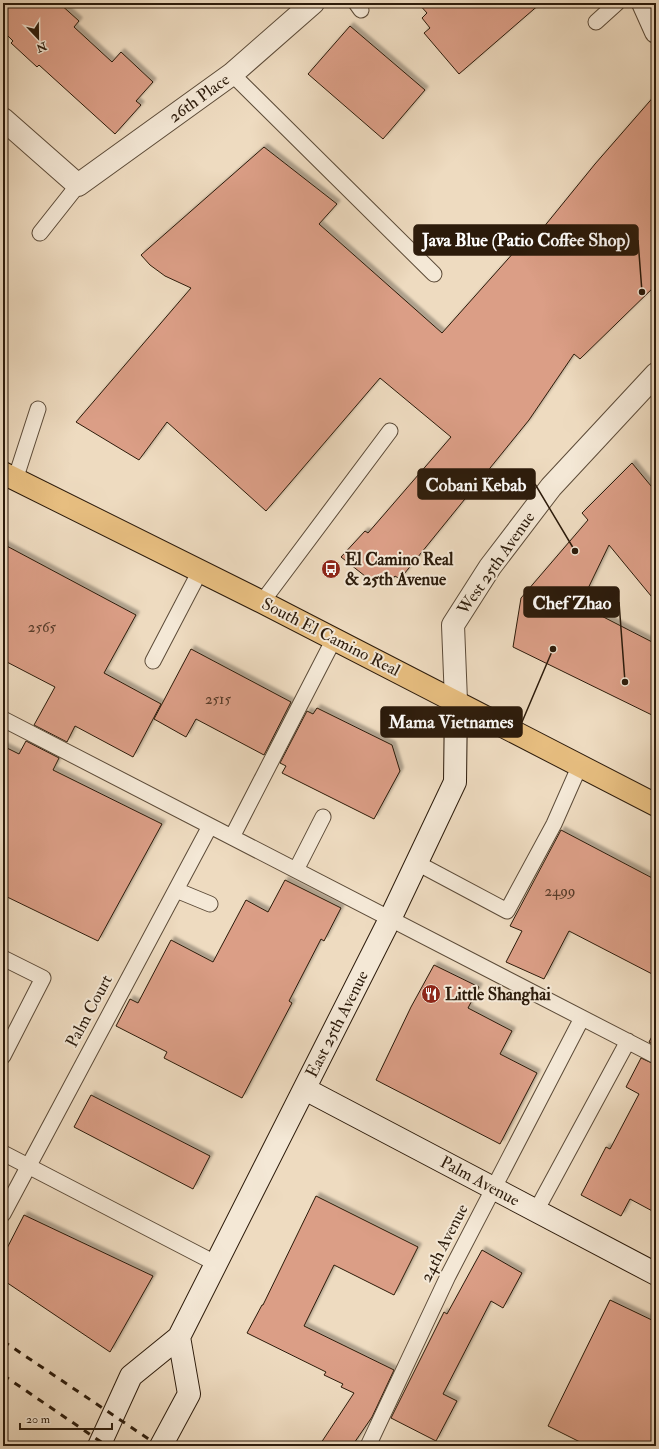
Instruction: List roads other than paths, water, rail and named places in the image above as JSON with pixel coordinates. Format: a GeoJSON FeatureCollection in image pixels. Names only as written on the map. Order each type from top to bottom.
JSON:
{"type":"FeatureCollection","features":[{"type":"Feature","properties":{"kind":"main road","name":"South El Camino Real"},"geometry":{"type":"LineString","coordinates":[[9,476],[262,602],[656,805]]}},
{"type":"Feature","properties":{"kind":"street","name":"26th Place"},"geometry":{"type":"LineString","coordinates":[[78,185],[232,74],[313,3]]}},
{"type":"Feature","properties":{"kind":"street"},"geometry":{"type":"LineString","coordinates":[[643,3],[656,32]]}},
{"type":"Feature","properties":{"kind":"street"},"geometry":{"type":"LineString","coordinates":[[3,119],[78,185]]}},
{"type":"Feature","properties":{"kind":"street","name":"West 25th Avenue"},"geometry":{"type":"LineString","coordinates":[[456,701],[453,625],[490,567],[550,487],[629,401],[656,374]]}},
{"type":"Feature","properties":{"kind":"street","name":"East 25th Avenue"},"geometry":{"type":"LineString","coordinates":[[99,1446],[131,1376],[179,1337],[305,1089],[417,863],[455,782],[456,701]]}},
{"type":"Feature","properties":{"kind":"street","name":"Palm Avenue"},"geometry":{"type":"LineString","coordinates":[[305,1089],[656,1274]]}},
{"type":"Feature","properties":{"kind":"street"},"geometry":{"type":"LineString","coordinates":[[161,1446],[188,1394],[179,1337]]}},
{"type":"Feature","properties":{"kind":"lane"},"geometry":{"type":"LineString","coordinates":[[596,22],[617,3]]}},
{"type":"Feature","properties":{"kind":"lane"},"geometry":{"type":"LineString","coordinates":[[232,74],[434,274]]}},
{"type":"Feature","properties":{"kind":"lane"},"geometry":{"type":"LineString","coordinates":[[40,232],[78,185]]}},
{"type":"Feature","properties":{"kind":"lane"},"geometry":{"type":"LineString","coordinates":[[9,476],[38,409]]}},
{"type":"Feature","properties":{"kind":"lane"},"geometry":{"type":"LineString","coordinates":[[262,602],[390,431]]}},
{"type":"Feature","properties":{"kind":"lane"},"geometry":{"type":"LineString","coordinates":[[153,661],[200,571]]}},
{"type":"Feature","properties":{"kind":"lane"},"geometry":{"type":"LineString","coordinates":[[232,837],[334,639]]}},
{"type":"Feature","properties":{"kind":"lane"},"geometry":{"type":"LineString","coordinates":[[3,719],[656,1056]]}},
{"type":"Feature","properties":{"kind":"lane"},"geometry":{"type":"LineString","coordinates":[[417,863],[507,911],[554,824],[580,765]]}},
{"type":"Feature","properties":{"kind":"lane"},"geometry":{"type":"LineString","coordinates":[[296,870],[323,817]]}},
{"type":"Feature","properties":{"kind":"lane","name":"Palm Court"},"geometry":{"type":"LineString","coordinates":[[3,1214],[210,826]]}},
{"type":"Feature","properties":{"kind":"lane"},"geometry":{"type":"LineString","coordinates":[[176,890],[210,904]]}},
{"type":"Feature","properties":{"kind":"lane"},"geometry":{"type":"LineString","coordinates":[[3,958],[42,978],[3,1056]]}},
{"type":"Feature","properties":{"kind":"lane","name":"24th Avenue"},"geometry":{"type":"LineString","coordinates":[[368,1446],[448,1276],[582,1018]]}},
{"type":"Feature","properties":{"kind":"lane"},"geometry":{"type":"LineString","coordinates":[[536,1211],[628,1041]]}},
{"type":"Feature","properties":{"kind":"lane"},"geometry":{"type":"LineString","coordinates":[[3,1153],[29,1165],[217,1264]]}},
{"type":"Feature","properties":{"kind":"railway"},"geometry":{"type":"LineString","coordinates":[[3,1341],[159,1446]]}},
{"type":"Feature","properties":{"kind":"railway"},"geometry":{"type":"LineString","coordinates":[[3,1375],[107,1446]]}},
{"type":"Feature","properties":{"kind":"place","name":"Java Blue (Patio Coffee Shop)"},"geometry":{"type":"Point","coordinates":[642,292]}},
{"type":"Feature","properties":{"kind":"place","name":"Cobani Kebab"},"geometry":{"type":"Point","coordinates":[575,551]}},
{"type":"Feature","properties":{"kind":"place","name":"El Camino Real & 25th Avenue"},"geometry":{"type":"Point","coordinates":[331,569]}},
{"type":"Feature","properties":{"kind":"place","name":"Mama Vietnames"},"geometry":{"type":"Point","coordinates":[553,649]}},
{"type":"Feature","properties":{"kind":"place","name":"Chef Zhao"},"geometry":{"type":"Point","coordinates":[625,682]}},
{"type":"Feature","properties":{"kind":"place","name":"Little Shanghai"},"geometry":{"type":"Point","coordinates":[431,994]}}]}
